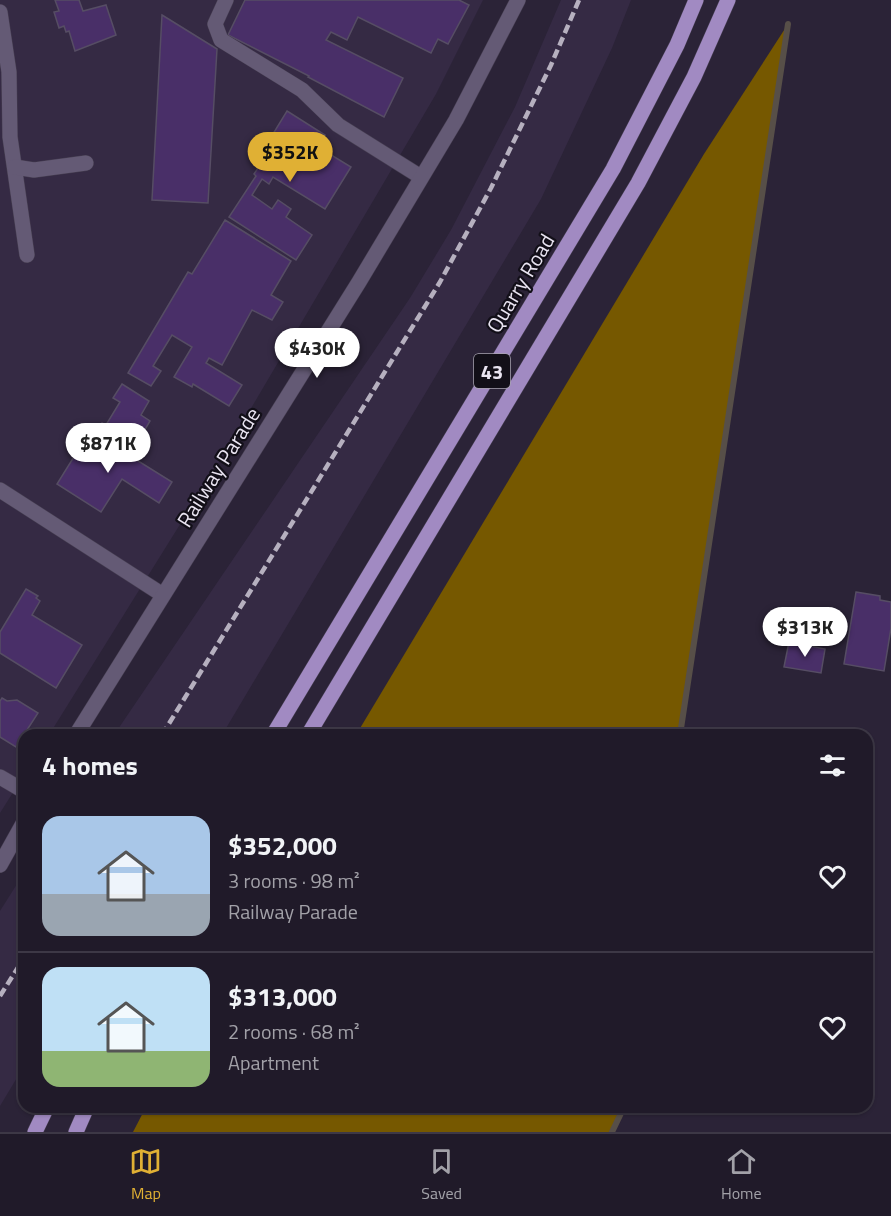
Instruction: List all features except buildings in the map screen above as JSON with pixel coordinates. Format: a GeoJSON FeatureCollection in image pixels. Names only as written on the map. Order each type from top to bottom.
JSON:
{"type":"FeatureCollection","features":[{"type":"Feature","properties":{"kind":"main road","name":"Quarry Road"},"geometry":{"type":"LineString","coordinates":[[277,729],[613,169],[677,45],[696,0]]}},
{"type":"Feature","properties":{"kind":"main road","name":"43"},"geometry":{"type":"LineString","coordinates":[[312,729],[638,183],[694,76],[728,0]]}},
{"type":"Feature","properties":{"kind":"main road"},"geometry":{"type":"LineString","coordinates":[[35,1132],[44,1113]]}},
{"type":"Feature","properties":{"kind":"main road"},"geometry":{"type":"LineString","coordinates":[[76,1132],[84,1113]]}},
{"type":"Feature","properties":{"kind":"street"},"geometry":{"type":"LineString","coordinates":[[226,0],[214,24],[221,40],[302,90],[338,125],[421,177]]}},
{"type":"Feature","properties":{"kind":"street","name":"Railway Parade"},"geometry":{"type":"LineString","coordinates":[[80,729],[359,282],[456,120],[518,0]]}},
{"type":"Feature","properties":{"kind":"street"},"geometry":{"type":"LineString","coordinates":[[0,12],[9,72],[10,137],[27,255]]}},
{"type":"Feature","properties":{"kind":"street"},"geometry":{"type":"LineString","coordinates":[[15,167],[34,170],[86,164]]}},
{"type":"Feature","properties":{"kind":"street"},"geometry":{"type":"LineString","coordinates":[[0,490],[164,595]]}},
{"type":"Feature","properties":{"kind":"street"},"geometry":{"type":"LineString","coordinates":[[0,777],[18,788]]}},
{"type":"Feature","properties":{"kind":"street"},"geometry":{"type":"LineString","coordinates":[[0,865],[18,833]]}},
{"type":"Feature","properties":{"kind":"shaded area"},"geometry":{"type":"Polygon","coordinates":[[[0,0],[483,0],[436,94],[230,444],[53,729],[18,729],[18,784],[0,813],[0,0]]]}},
{"type":"Feature","properties":{"kind":"shaded area"},"geometry":{"type":"Polygon","coordinates":[[[561,0],[631,0],[612,48],[541,199],[226,729],[118,729],[410,298],[451,230],[515,107],[561,0]]]}},
{"type":"Feature","properties":{"kind":"shaded area"},"geometry":{"type":"Polygon","coordinates":[[[788,24],[681,729],[360,729],[704,154],[788,24]]]}},
{"type":"Feature","properties":{"kind":"shaded area"},"geometry":{"type":"Polygon","coordinates":[[[18,882],[18,1076],[0,1106],[0,911],[18,882]]]}},
{"type":"Feature","properties":{"kind":"shaded area"},"geometry":{"type":"Polygon","coordinates":[[[143,1113],[621,1113],[612,1132],[133,1132],[143,1113]]]}},
{"type":"Feature","properties":{"kind":"waterway"},"geometry":{"type":"LineString","coordinates":[[681,729],[788,24]]}},
{"type":"Feature","properties":{"kind":"waterway"},"geometry":{"type":"LineString","coordinates":[[612,1132],[621,1113]]}},
{"type":"Feature","properties":{"kind":"railway"},"geometry":{"type":"LineString","coordinates":[[166,729],[440,282],[491,188],[551,65],[579,0]]}},
{"type":"Feature","properties":{"kind":"railway"},"geometry":{"type":"LineString","coordinates":[[0,996],[18,968]]}}]}
